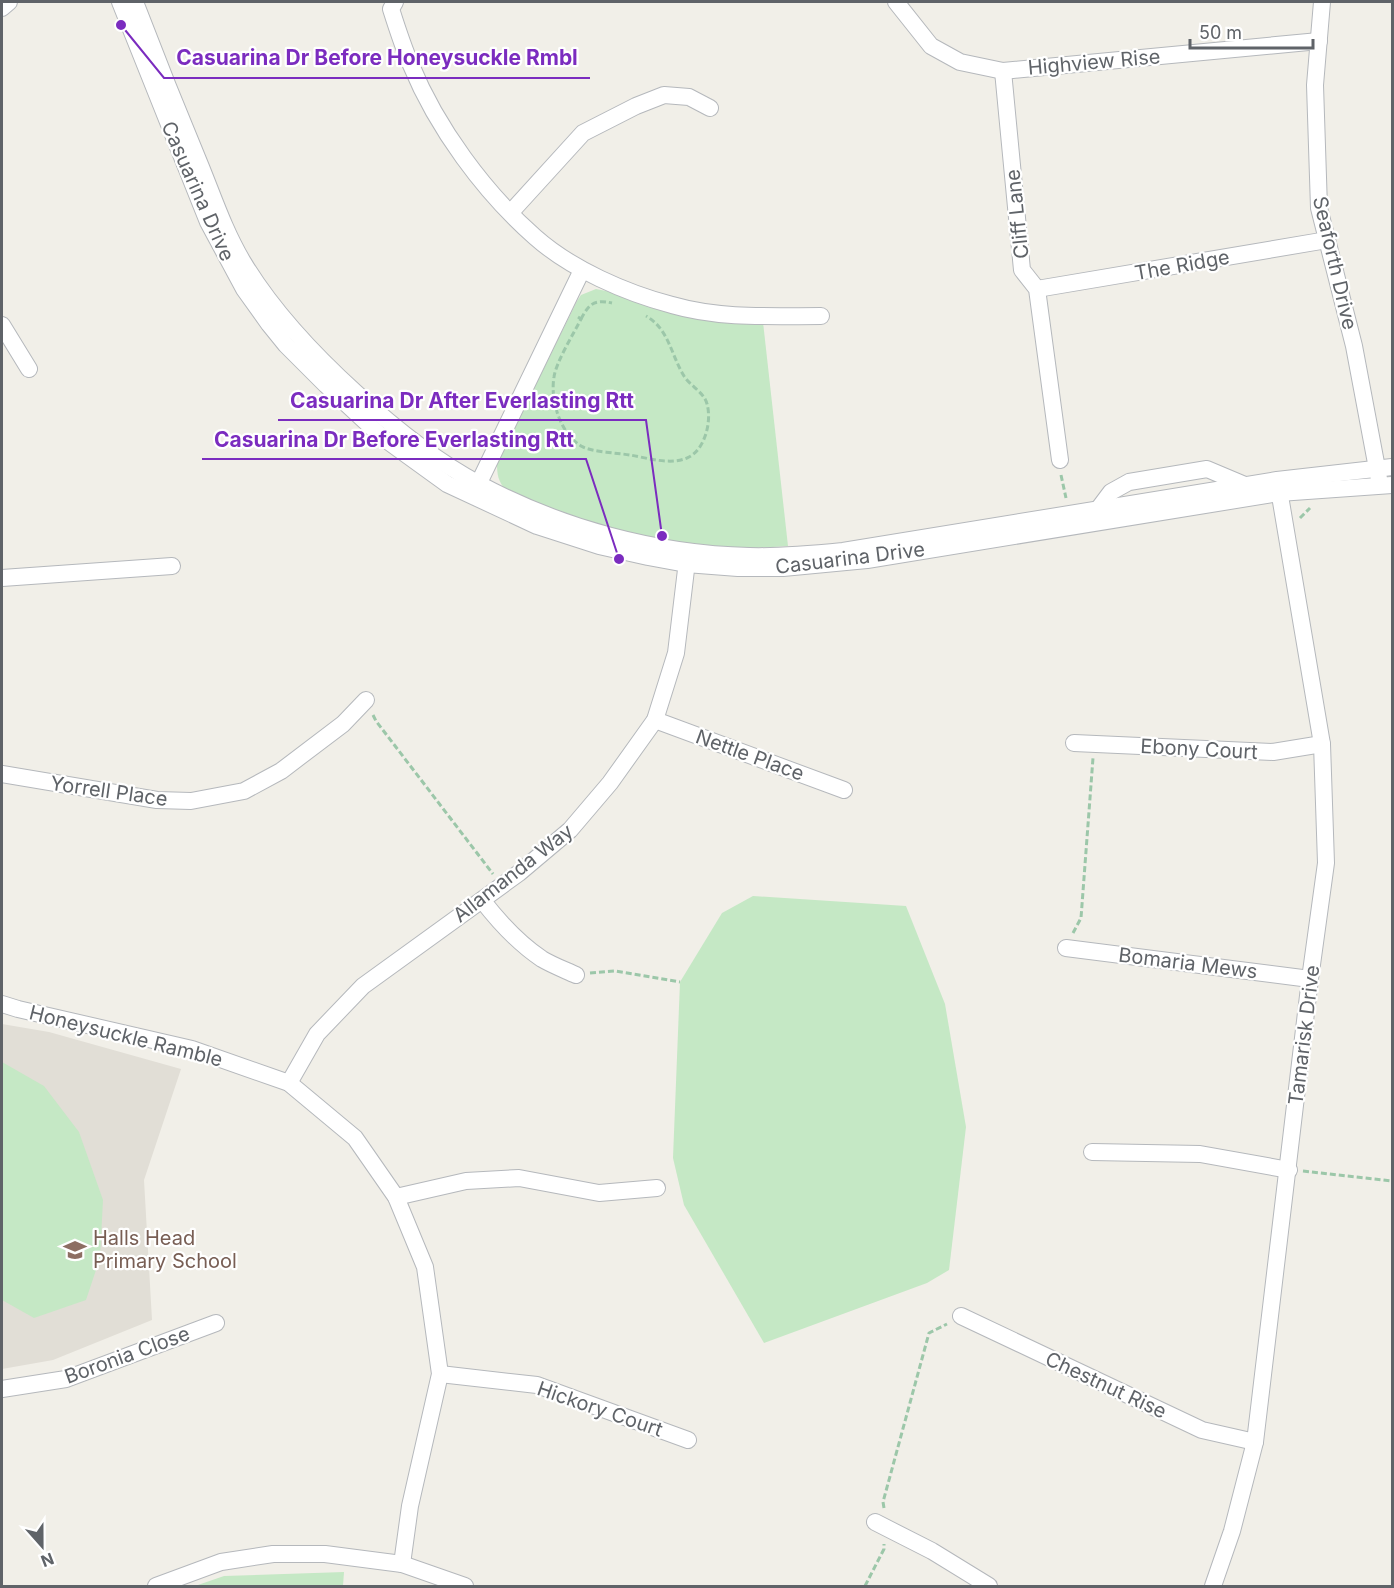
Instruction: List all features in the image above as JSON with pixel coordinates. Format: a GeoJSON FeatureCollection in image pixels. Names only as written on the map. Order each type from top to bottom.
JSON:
{"type":"FeatureCollection","features":[{"type":"Feature","properties":{"kind":"street"},"geometry":{"type":"LineString","coordinates":[[2,8],[9,2]]}},
{"type":"Feature","properties":{"kind":"street","name":"Casuarina Drive"},"geometry":{"type":"LineString","coordinates":[[120,2],[208,222],[239,280],[263,315],[286,345],[382,437],[447,484],[475,490]]}},
{"type":"Feature","properties":{"kind":"street","name":"Casuarina Drive"},"geometry":{"type":"LineString","coordinates":[[135,2],[221,218],[243,262],[270,302],[321,362],[390,424],[475,490],[537,526],[599,546],[687,558],[738,568],[783,568],[826,565],[1385,468]]}},
{"type":"Feature","properties":{"kind":"street"},"geometry":{"type":"LineString","coordinates":[[395,2],[391,9],[411,66],[440,122],[485,186],[535,238],[582,270],[630,291],[673,306],[719,314],[764,317],[821,316]]}},
{"type":"Feature","properties":{"kind":"street","name":"Highview Rise"},"geometry":{"type":"LineString","coordinates":[[896,2],[931,46],[960,62],[1003,71],[1319,41]]}},
{"type":"Feature","properties":{"kind":"street","name":"Seaforth Drive"},"geometry":{"type":"LineString","coordinates":[[1322,2],[1315,85],[1319,208],[1385,468],[1386,486]]}},
{"type":"Feature","properties":{"kind":"street","name":"Cliff Lane"},"geometry":{"type":"LineString","coordinates":[[1003,71],[1022,270],[1037,290],[1060,460]]}},
{"type":"Feature","properties":{"kind":"street"},"geometry":{"type":"LineString","coordinates":[[511,212],[583,133],[636,105],[664,95],[689,97],[710,108]]}},
{"type":"Feature","properties":{"kind":"street","name":"The Ridge"},"geometry":{"type":"LineString","coordinates":[[1037,290],[1327,240]]}},
{"type":"Feature","properties":{"kind":"street"},"geometry":{"type":"LineString","coordinates":[[475,490],[582,270]]}},
{"type":"Feature","properties":{"kind":"street"},"geometry":{"type":"LineString","coordinates":[[2,325],[29,369]]}},
{"type":"Feature","properties":{"kind":"street","name":"Casuarina Drive"},"geometry":{"type":"LineString","coordinates":[[687,558],[789,556],[843,550],[1245,485],[1386,486]]}},
{"type":"Feature","properties":{"kind":"street","name":"Tamarisk Drive"},"geometry":{"type":"LineString","coordinates":[[1213,1587],[1232,1532],[1256,1442],[1310,979],[1326,863],[1322,744],[1278,487]]}},
{"type":"Feature","properties":{"kind":"street","name":"Allamanda Way"},"geometry":{"type":"LineString","coordinates":[[289,1083],[317,1034],[363,986],[502,885],[570,830],[610,783],[655,720],[676,653],[687,558]]}},
{"type":"Feature","properties":{"kind":"street"},"geometry":{"type":"LineString","coordinates":[[2,578],[172,566]]}},
{"type":"Feature","properties":{"kind":"street","name":"Yorrell Place"},"geometry":{"type":"LineString","coordinates":[[2,774],[157,800],[191,801],[244,791],[280,771],[343,724],[366,700]]}},
{"type":"Feature","properties":{"kind":"street","name":"Nettle Place"},"geometry":{"type":"LineString","coordinates":[[655,720],[844,790]]}},
{"type":"Feature","properties":{"kind":"street","name":"Ebony Court"},"geometry":{"type":"LineString","coordinates":[[1074,743],[1273,752],[1322,744]]}},
{"type":"Feature","properties":{"kind":"street"},"geometry":{"type":"LineString","coordinates":[[482,900],[504,928],[525,946],[543,960],[576,975]]}},
{"type":"Feature","properties":{"kind":"street","name":"Bomaria Mews"},"geometry":{"type":"LineString","coordinates":[[1066,948],[1310,979]]}},
{"type":"Feature","properties":{"kind":"street","name":"Honeysuckle Ramble"},"geometry":{"type":"LineString","coordinates":[[2,1004],[192,1049],[289,1083],[355,1138],[396,1197],[425,1267],[440,1374],[410,1506],[402,1564]]}},
{"type":"Feature","properties":{"kind":"street"},"geometry":{"type":"LineString","coordinates":[[1092,1152],[1200,1154],[1289,1170]]}},
{"type":"Feature","properties":{"kind":"street"},"geometry":{"type":"LineString","coordinates":[[396,1197],[466,1181],[519,1178],[599,1193],[657,1188]]}},
{"type":"Feature","properties":{"kind":"street","name":"Chestnut Rise"},"geometry":{"type":"LineString","coordinates":[[962,1316],[1202,1430],[1256,1442]]}},
{"type":"Feature","properties":{"kind":"street","name":"Boronia Close"},"geometry":{"type":"LineString","coordinates":[[2,1389],[66,1379],[216,1323]]}},
{"type":"Feature","properties":{"kind":"street","name":"Hickory Court"},"geometry":{"type":"LineString","coordinates":[[440,1374],[537,1385],[688,1440]]}},
{"type":"Feature","properties":{"kind":"street"},"geometry":{"type":"LineString","coordinates":[[880,1524],[932,1551],[989,1587]]}},
{"type":"Feature","properties":{"kind":"street"},"geometry":{"type":"LineString","coordinates":[[156,1587],[221,1562],[273,1554],[325,1554],[402,1564],[465,1587]]}},
{"type":"Feature","properties":{"kind":"path"},"geometry":{"type":"LineString","coordinates":[[619,305],[601,301],[588,306],[554,375],[558,415],[571,438],[582,447],[670,462],[688,458],[699,448],[709,423],[707,404],[699,391],[685,378],[658,324],[638,312]]}},
{"type":"Feature","properties":{"kind":"path"},"geometry":{"type":"LineString","coordinates":[[564,307],[581,319]]}},
{"type":"Feature","properties":{"kind":"path"},"geometry":{"type":"LineString","coordinates":[[366,700],[376,721],[502,885]]}},
{"type":"Feature","properties":{"kind":"path"},"geometry":{"type":"LineString","coordinates":[[1066,948],[1081,918],[1094,744]]}},
{"type":"Feature","properties":{"kind":"path"},"geometry":{"type":"LineString","coordinates":[[576,975],[615,971],[680,982]]}},
{"type":"Feature","properties":{"kind":"path"},"geometry":{"type":"LineString","coordinates":[[1289,1170],[1392,1181]]}},
{"type":"Feature","properties":{"kind":"path"},"geometry":{"type":"LineString","coordinates":[[865,1587],[884,1549],[880,1524],[883,1502],[929,1333],[962,1316]]}},
{"type":"Feature","properties":{"kind":"shaded area","name":"Halls Head Primary School"},"geometry":{"type":"Polygon","coordinates":[[[2,1024],[49,1032],[181,1069],[144,1180],[152,1320],[53,1360],[2,1369],[2,1024]]]}},
{"type":"Feature","properties":{"kind":"green space"},"geometry":{"type":"Polygon","coordinates":[[[596,289],[763,322],[788,546],[743,549],[680,542],[623,532],[572,518],[503,487],[498,478],[497,463],[577,301],[581,295],[596,289]]]}},
{"type":"Feature","properties":{"kind":"green space"},"geometry":{"type":"Polygon","coordinates":[[[753,896],[906,906],[945,1004],[966,1127],[949,1270],[927,1283],[764,1343],[684,1205],[673,1158],[680,982],[722,913],[753,896]]]}},
{"type":"Feature","properties":{"kind":"green space"},"geometry":{"type":"Polygon","coordinates":[[[2,1062],[44,1086],[79,1132],[103,1200],[100,1258],[86,1300],[34,1318],[2,1300],[2,1062]]]}},
{"type":"Feature","properties":{"kind":"green space"},"geometry":{"type":"Polygon","coordinates":[[[344,1572],[343,1586],[195,1586],[224,1576],[344,1572]]]}},
{"type":"Feature","properties":{"kind":"place","name":"Casuarina Dr Before Honeysuckle Rmbl"},"geometry":{"type":"Point","coordinates":[121,25]}},
{"type":"Feature","properties":{"kind":"place","name":"Casuarina Dr After Everlasting Rtt"},"geometry":{"type":"Point","coordinates":[662,536]}},
{"type":"Feature","properties":{"kind":"place","name":"Casuarina Dr Before Everlasting Rtt"},"geometry":{"type":"Point","coordinates":[619,559]}},
{"type":"Feature","properties":{"kind":"place","name":"Halls Head Primary School"},"geometry":{"type":"Point","coordinates":[75,1250]}}]}
